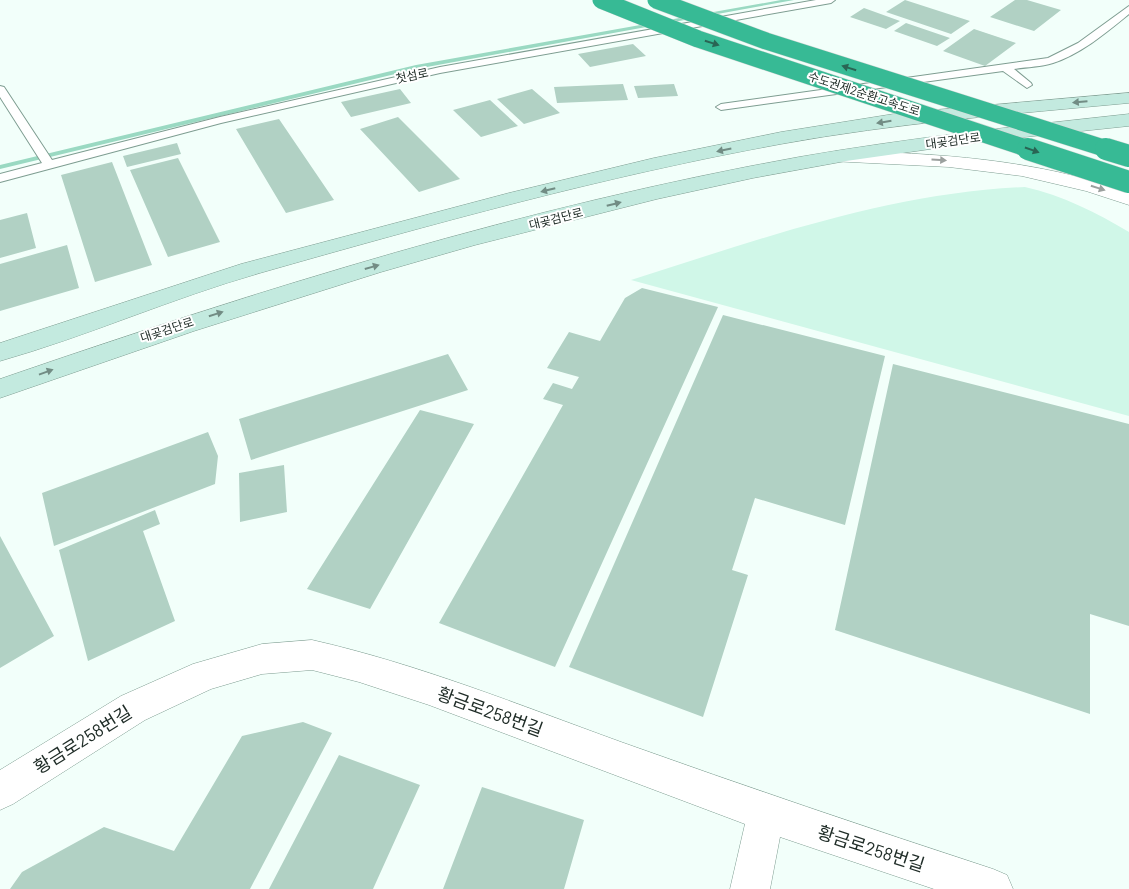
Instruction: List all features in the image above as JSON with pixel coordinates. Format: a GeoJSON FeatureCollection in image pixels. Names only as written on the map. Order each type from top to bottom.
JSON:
{"type":"FeatureCollection","features":[{"type":"Feature","properties":{"kind":"highway","name":"수도권제2순환고속도로"},"geometry":{"type":"LineString","coordinates":[[601,0],[698,39],[1129,182]]}},
{"type":"Feature","properties":{"kind":"highway","name":"수도권제2순환고속도로"},"geometry":{"type":"LineString","coordinates":[[656,0],[766,41],[1129,156]]}},
{"type":"Feature","properties":{"kind":"main road","name":"대곶검단로"},"geometry":{"type":"LineString","coordinates":[[0,352],[249,269],[516,198],[654,164],[781,138],[900,119],[1129,98]]}},
{"type":"Feature","properties":{"kind":"main road","name":"대곶검단로"},"geometry":{"type":"LineString","coordinates":[[0,389],[127,343],[292,290],[432,251],[661,192],[838,157],[1019,131],[1129,120]]}},
{"type":"Feature","properties":{"kind":"street"},"geometry":{"type":"LineString","coordinates":[[838,157],[926,159],[1006,166],[1082,182],[1129,199]]}},
{"type":"Feature","properties":{"kind":"street","name":"황금로258번길"},"geometry":{"type":"LineString","coordinates":[[0,791],[133,708],[205,675],[262,659],[312,655],[359,666],[429,689],[766,813],[993,889]]}},
{"type":"Feature","properties":{"kind":"street"},"geometry":{"type":"LineString","coordinates":[[750,889],[766,813]]}},
{"type":"Feature","properties":{"kind":"lane","name":"첫섬로"},"geometry":{"type":"LineString","coordinates":[[0,178],[291,103],[404,77],[830,0]]}},
{"type":"Feature","properties":{"kind":"lane"},"geometry":{"type":"LineString","coordinates":[[721,107],[1033,65],[1064,56],[1091,40],[1127,4]]}},
{"type":"Feature","properties":{"kind":"lane"},"geometry":{"type":"LineString","coordinates":[[1006,68],[1027,84]]}},
{"type":"Feature","properties":{"kind":"lane"},"geometry":{"type":"LineString","coordinates":[[0,89],[49,164]]}},
{"type":"Feature","properties":{"kind":"lane"},"geometry":{"type":"LineString","coordinates":[[1108,150],[1129,161]]}},
{"type":"Feature","properties":{"kind":"green space"},"geometry":{"type":"Polygon","coordinates":[[[1025,187],[1039,190],[1079,205],[1129,232],[1129,416],[631,280],[776,234],[875,208],[924,198],[974,191],[1025,187]]]}},
{"type":"Feature","properties":{"kind":"building"},"geometry":{"type":"Polygon","coordinates":[[[905,0],[970,21],[951,34],[886,12],[905,0]]]}},
{"type":"Feature","properties":{"kind":"building"},"geometry":{"type":"Polygon","coordinates":[[[1015,0],[1027,0],[1061,10],[1034,31],[990,17],[1015,0]]]}},
{"type":"Feature","properties":{"kind":"building"},"geometry":{"type":"Polygon","coordinates":[[[864,8],[900,21],[886,29],[850,17],[864,8]]]}},
{"type":"Feature","properties":{"kind":"building"},"geometry":{"type":"Polygon","coordinates":[[[906,23],[950,38],[937,46],[894,31],[906,23]]]}},
{"type":"Feature","properties":{"kind":"building"},"geometry":{"type":"Polygon","coordinates":[[[974,29],[1016,43],[985,66],[943,51],[974,29]]]}},
{"type":"Feature","properties":{"kind":"building"},"geometry":{"type":"Polygon","coordinates":[[[633,44],[646,56],[590,67],[578,54],[633,44]]]}},
{"type":"Feature","properties":{"kind":"building"},"geometry":{"type":"Polygon","coordinates":[[[623,84],[628,100],[557,103],[554,87],[623,84]]]}},
{"type":"Feature","properties":{"kind":"building"},"geometry":{"type":"Polygon","coordinates":[[[674,84],[678,96],[638,98],[634,86],[674,84]]]}},
{"type":"Feature","properties":{"kind":"building"},"geometry":{"type":"Polygon","coordinates":[[[400,89],[411,103],[351,117],[341,102],[400,89]]]}},
{"type":"Feature","properties":{"kind":"building"},"geometry":{"type":"Polygon","coordinates":[[[532,89],[560,113],[524,124],[497,99],[532,89]]]}},
{"type":"Feature","properties":{"kind":"building"},"geometry":{"type":"Polygon","coordinates":[[[490,100],[518,126],[481,137],[453,110],[490,100]]]}},
{"type":"Feature","properties":{"kind":"building"},"geometry":{"type":"Polygon","coordinates":[[[398,117],[460,179],[419,192],[360,129],[398,117]]]}},
{"type":"Feature","properties":{"kind":"building"},"geometry":{"type":"Polygon","coordinates":[[[279,119],[334,200],[286,213],[236,129],[279,119]]]}},
{"type":"Feature","properties":{"kind":"building"},"geometry":{"type":"Polygon","coordinates":[[[177,143],[181,154],[127,167],[123,156],[177,143]]]}},
{"type":"Feature","properties":{"kind":"building"},"geometry":{"type":"Polygon","coordinates":[[[178,158],[220,242],[168,257],[130,170],[178,158]]]}},
{"type":"Feature","properties":{"kind":"building"},"geometry":{"type":"Polygon","coordinates":[[[112,162],[152,265],[95,282],[61,175],[112,162]]]}},
{"type":"Feature","properties":{"kind":"building"},"geometry":{"type":"Polygon","coordinates":[[[27,213],[36,248],[0,258],[0,220],[27,213]]]}},
{"type":"Feature","properties":{"kind":"building"},"geometry":{"type":"Polygon","coordinates":[[[67,245],[79,288],[0,311],[0,264],[67,245]]]}},
{"type":"Feature","properties":{"kind":"building"},"geometry":{"type":"Polygon","coordinates":[[[642,288],[718,307],[555,667],[439,623],[563,405],[543,399],[553,383],[572,389],[579,377],[547,368],[569,332],[600,341],[625,298],[642,288]]]}},
{"type":"Feature","properties":{"kind":"building"},"geometry":{"type":"Polygon","coordinates":[[[723,315],[885,356],[845,525],[755,498],[732,570],[748,575],[703,717],[569,667],[723,315]]]}},
{"type":"Feature","properties":{"kind":"building"},"geometry":{"type":"Polygon","coordinates":[[[448,354],[468,390],[251,460],[239,419],[448,354]]]}},
{"type":"Feature","properties":{"kind":"building"},"geometry":{"type":"Polygon","coordinates":[[[893,364],[1129,424],[1129,626],[1090,614],[1090,714],[835,630],[893,364]]]}},
{"type":"Feature","properties":{"kind":"building"},"geometry":{"type":"Polygon","coordinates":[[[420,410],[474,424],[370,609],[307,589],[420,410]]]}},
{"type":"Feature","properties":{"kind":"building"},"geometry":{"type":"Polygon","coordinates":[[[208,432],[218,456],[215,484],[54,546],[42,493],[208,432]]]}},
{"type":"Feature","properties":{"kind":"building"},"geometry":{"type":"Polygon","coordinates":[[[284,465],[287,512],[240,522],[239,473],[284,465]]]}},
{"type":"Feature","properties":{"kind":"building"},"geometry":{"type":"Polygon","coordinates":[[[155,510],[160,524],[143,531],[175,621],[88,661],[59,550],[155,510]]]}},
{"type":"Feature","properties":{"kind":"building"},"geometry":{"type":"Polygon","coordinates":[[[0,536],[54,636],[0,668],[0,536]]]}},
{"type":"Feature","properties":{"kind":"building"},"geometry":{"type":"Polygon","coordinates":[[[303,722],[332,733],[250,889],[10,889],[22,872],[104,827],[174,851],[242,736],[303,722]]]}},
{"type":"Feature","properties":{"kind":"building"},"geometry":{"type":"Polygon","coordinates":[[[339,755],[420,785],[373,889],[269,889],[339,755]]]}},
{"type":"Feature","properties":{"kind":"building"},"geometry":{"type":"Polygon","coordinates":[[[482,787],[584,820],[564,889],[443,889],[482,787]]]}},
{"type":"Feature","properties":{"kind":"waterway"},"geometry":{"type":"LineString","coordinates":[[0,167],[416,67],[791,0]]}}]}
